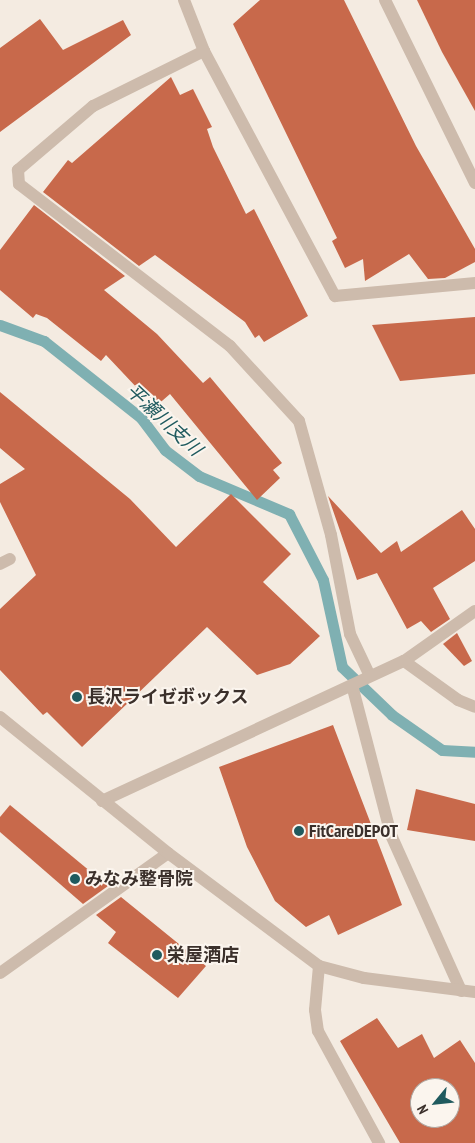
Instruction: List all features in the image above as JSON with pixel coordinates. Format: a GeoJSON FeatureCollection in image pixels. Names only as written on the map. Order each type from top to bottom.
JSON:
{"type":"FeatureCollection","features":[{"type":"Feature","properties":{"kind":"street"},"geometry":{"type":"LineString","coordinates":[[184,0],[204,51],[335,296],[475,283]]}},
{"type":"Feature","properties":{"kind":"street"},"geometry":{"type":"LineString","coordinates":[[385,0],[475,183]]}},
{"type":"Feature","properties":{"kind":"street"},"geometry":{"type":"LineString","coordinates":[[204,51],[93,106],[18,170],[19,184],[230,346],[299,421],[331,535],[350,634],[368,675]]}},
{"type":"Feature","properties":{"kind":"street"},"geometry":{"type":"LineString","coordinates":[[102,801],[352,686],[368,675],[404,661],[475,611]]}},
{"type":"Feature","properties":{"kind":"street"},"geometry":{"type":"LineString","coordinates":[[404,661],[458,700],[475,707]]}},
{"type":"Feature","properties":{"kind":"street"},"geometry":{"type":"LineString","coordinates":[[352,686],[391,835],[461,991]]}},
{"type":"Feature","properties":{"kind":"street"},"geometry":{"type":"LineString","coordinates":[[0,717],[168,853],[319,966],[364,978],[475,992]]}},
{"type":"Feature","properties":{"kind":"street"},"geometry":{"type":"LineString","coordinates":[[0,973],[168,853]]}},
{"type":"Feature","properties":{"kind":"street"},"geometry":{"type":"LineString","coordinates":[[319,966],[315,1010],[318,1031],[379,1143]]}},
{"type":"Feature","properties":{"kind":"building"},"geometry":{"type":"Polygon","coordinates":[[[260,0],[344,0],[416,146],[475,249],[475,262],[445,278],[428,279],[409,254],[365,281],[363,259],[345,268],[332,241],[337,238],[233,24],[260,0]]]}},
{"type":"Feature","properties":{"kind":"building"},"geometry":{"type":"Polygon","coordinates":[[[417,0],[475,0],[475,111],[442,52],[417,0]]]}},
{"type":"Feature","properties":{"kind":"building"},"geometry":{"type":"Polygon","coordinates":[[[40,19],[63,50],[123,20],[131,35],[0,132],[0,48],[40,19]]]}},
{"type":"Feature","properties":{"kind":"building"},"geometry":{"type":"Polygon","coordinates":[[[171,77],[180,95],[193,89],[212,127],[207,129],[213,147],[246,214],[254,209],[308,316],[264,342],[259,335],[255,338],[245,322],[155,255],[139,266],[43,192],[68,160],[72,163],[171,77]]]}},
{"type":"Feature","properties":{"kind":"building"},"geometry":{"type":"Polygon","coordinates":[[[34,205],[125,276],[104,290],[157,334],[203,383],[210,377],[282,463],[273,470],[280,478],[257,500],[170,394],[155,407],[106,355],[101,361],[47,318],[36,314],[33,318],[0,290],[0,250],[34,205]]]}},
{"type":"Feature","properties":{"kind":"building"},"geometry":{"type":"Polygon","coordinates":[[[475,317],[475,374],[400,381],[372,325],[475,317]]]}},
{"type":"Feature","properties":{"kind":"building"},"geometry":{"type":"Polygon","coordinates":[[[0,392],[130,499],[176,547],[231,494],[291,554],[263,582],[320,636],[290,664],[257,675],[207,627],[82,747],[47,712],[43,715],[0,670],[0,609],[36,575],[0,502],[0,484],[25,469],[0,448],[0,392]]]}},
{"type":"Feature","properties":{"kind":"building"},"geometry":{"type":"Polygon","coordinates":[[[328,496],[381,553],[397,541],[401,552],[462,510],[475,529],[475,561],[433,588],[450,619],[431,632],[421,621],[407,629],[377,573],[357,580],[328,496]]]}},
{"type":"Feature","properties":{"kind":"building"},"geometry":{"type":"Polygon","coordinates":[[[457,633],[472,661],[464,666],[443,644],[457,633]]]}},
{"type":"Feature","properties":{"kind":"building"},"geometry":{"type":"Polygon","coordinates":[[[333,725],[402,905],[338,935],[329,915],[306,927],[275,901],[247,847],[219,767],[333,725]]]}},
{"type":"Feature","properties":{"kind":"building"},"geometry":{"type":"Polygon","coordinates":[[[416,789],[475,804],[475,841],[407,830],[416,789]]]}},
{"type":"Feature","properties":{"kind":"building"},"geometry":{"type":"Polygon","coordinates":[[[10,805],[108,886],[83,904],[0,832],[0,817],[10,805]]]}},
{"type":"Feature","properties":{"kind":"building","name":"栄屋酒店"},"geometry":{"type":"Polygon","coordinates":[[[121,897],[206,966],[178,998],[108,943],[116,932],[96,915],[121,897]]]}},
{"type":"Feature","properties":{"kind":"building"},"geometry":{"type":"Polygon","coordinates":[[[377,1018],[398,1048],[422,1034],[434,1058],[460,1040],[475,1063],[475,1143],[400,1143],[340,1041],[377,1018]]]}},
{"type":"Feature","properties":{"kind":"waterway","name":"平瀬川支川"},"geometry":{"type":"LineString","coordinates":[[0,325],[44,341],[141,418],[165,450],[199,476],[289,514],[323,580],[342,667],[392,715],[442,750],[475,752]]}},
{"type":"Feature","properties":{"kind":"place","name":"長沢ライゼボックス"},"geometry":{"type":"Point","coordinates":[77,697]}},
{"type":"Feature","properties":{"kind":"place","name":"FitCareDEPOT"},"geometry":{"type":"Point","coordinates":[299,831]}},
{"type":"Feature","properties":{"kind":"place","name":"みなみ整骨院"},"geometry":{"type":"Point","coordinates":[75,879]}},
{"type":"Feature","properties":{"kind":"place","name":"栄屋酒店"},"geometry":{"type":"Point","coordinates":[157,955]}}]}
